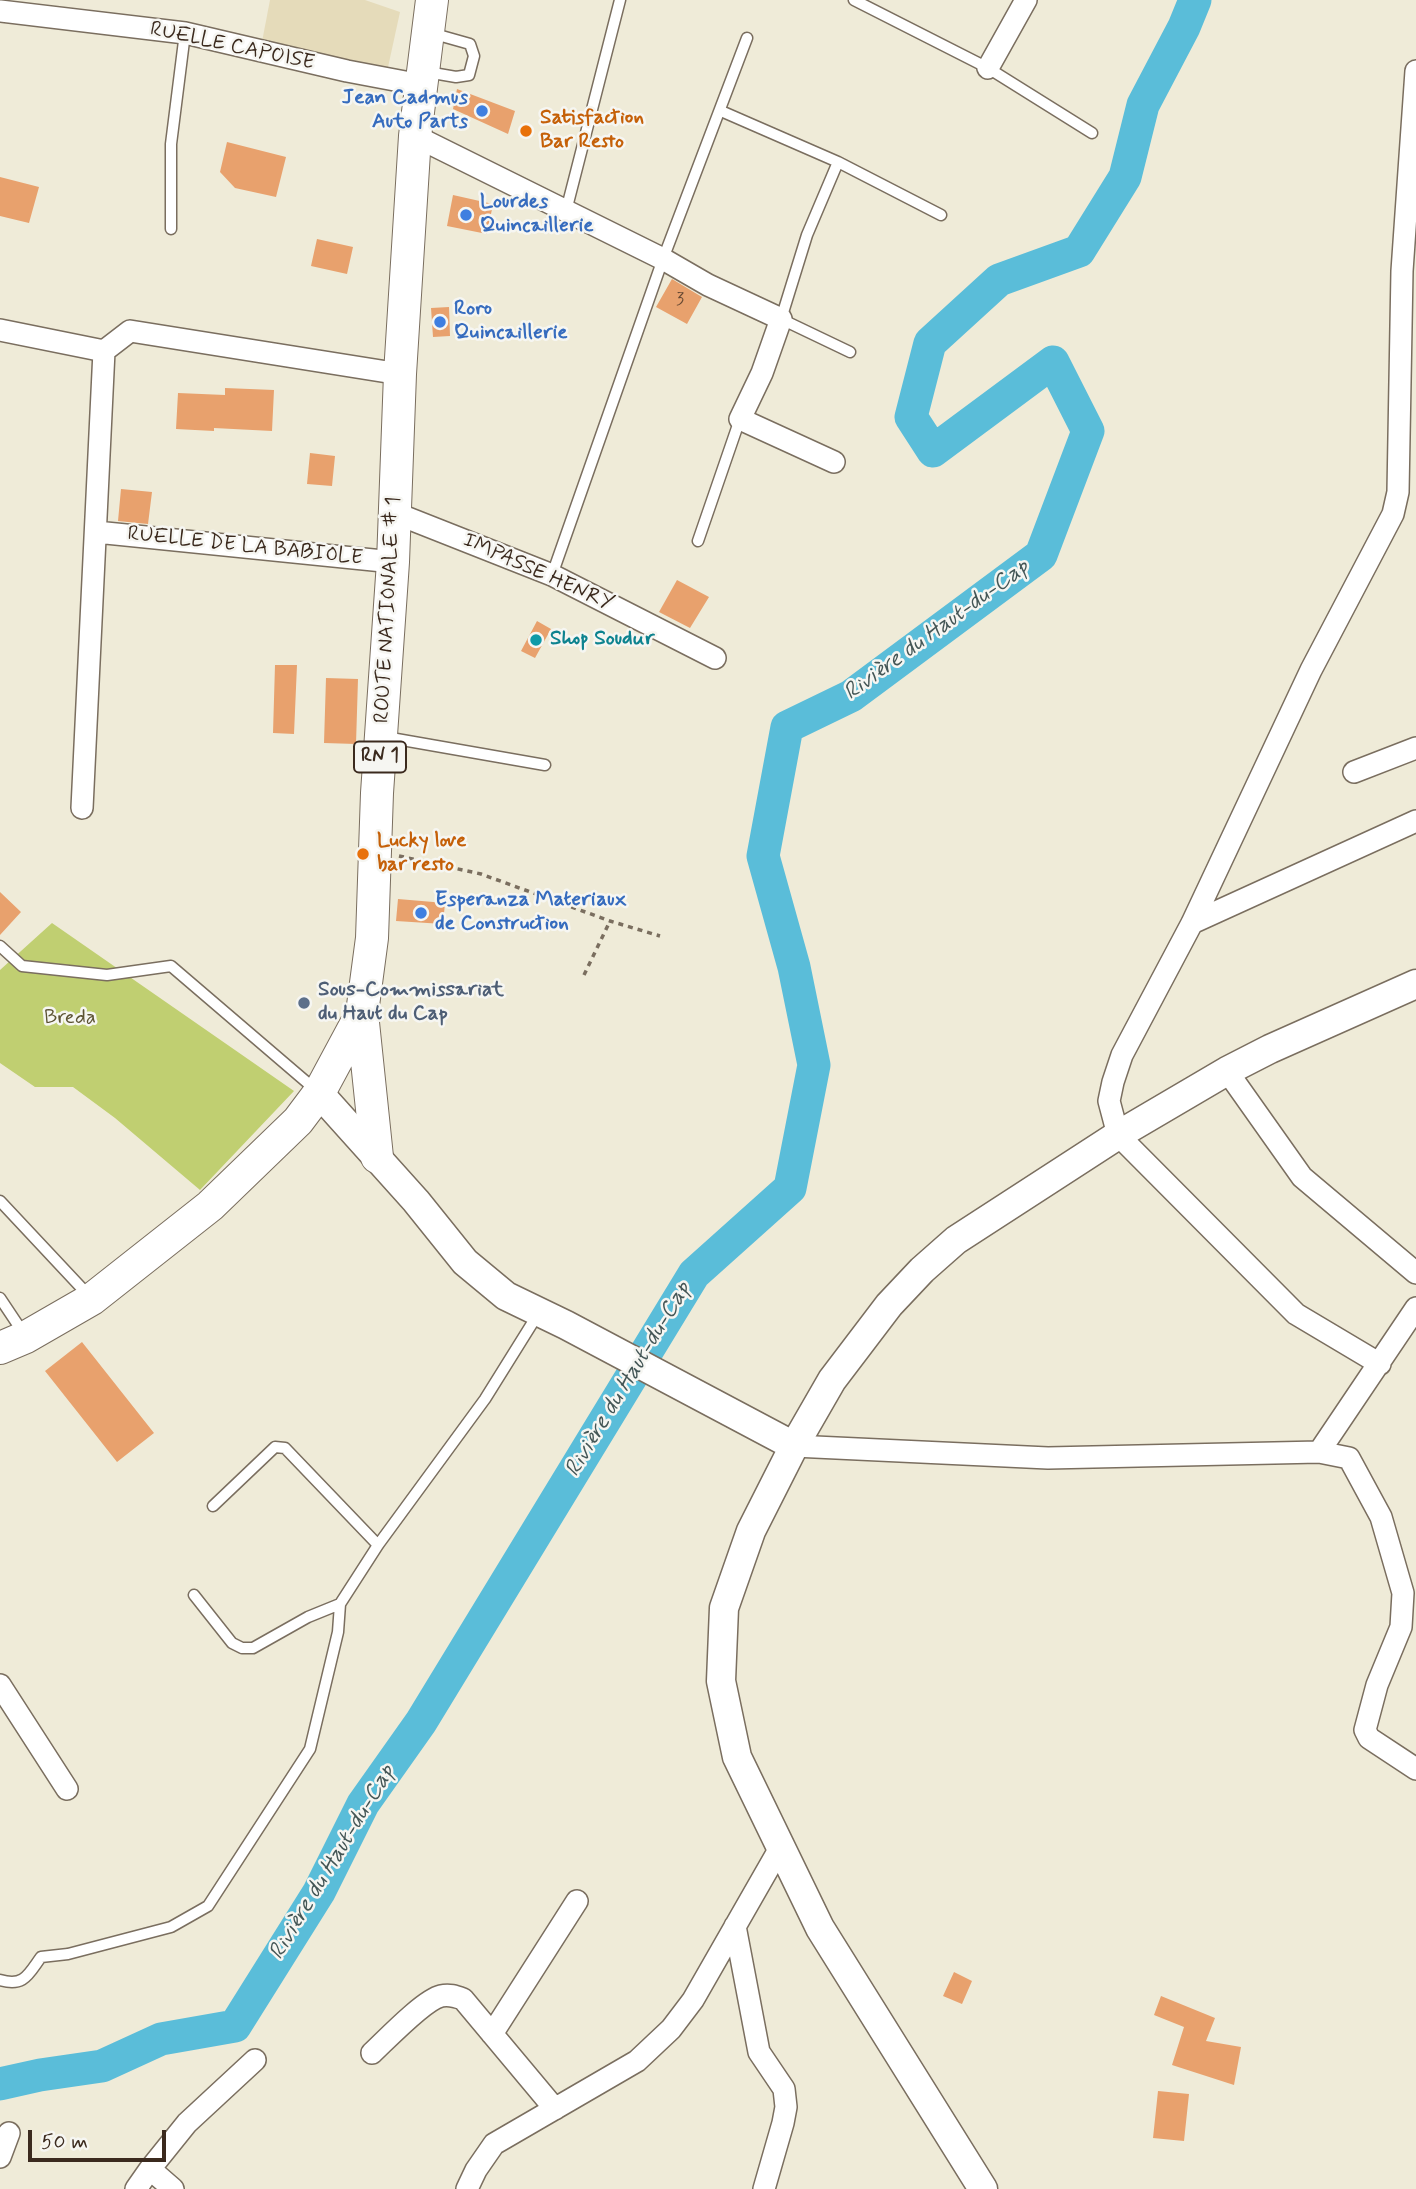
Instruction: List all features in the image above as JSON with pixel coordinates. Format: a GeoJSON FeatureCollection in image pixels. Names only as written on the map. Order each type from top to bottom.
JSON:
{"type":"FeatureCollection","features":[{"type":"Feature","properties":{"kind":"main road","name":"ROUTE NATIONALE # 1"},"geometry":{"type":"LineString","coordinates":[[13,1342],[92,1299],[210,1206],[298,1121],[319,1093],[362,1013],[372,938],[377,793],[393,562],[400,374],[415,136],[432,0]]}},
{"type":"Feature","properties":{"kind":"main road"},"geometry":{"type":"LineString","coordinates":[[983,2189],[820,1927],[779,1848],[737,1757],[721,1681],[724,1608],[751,1531],[832,1380],[889,1305],[922,1270],[956,1240],[1118,1135],[1227,1071],[1416,984]]}},
{"type":"Feature","properties":{"kind":"main road"},"geometry":{"type":"LineString","coordinates":[[362,1013],[377,1157]]}},
{"type":"Feature","properties":{"kind":"main road"},"geometry":{"type":"LineString","coordinates":[[319,1093],[416,1201],[465,1262],[506,1296],[566,1325],[794,1447]]}},
{"type":"Feature","properties":{"kind":"street"},"geometry":{"type":"LineString","coordinates":[[988,68],[1026,0]]}},
{"type":"Feature","properties":{"kind":"street","name":"RUELLE CAPOISE"},"geometry":{"type":"LineString","coordinates":[[0,11],[185,33],[347,71],[422,78]]}},
{"type":"Feature","properties":{"kind":"street"},"geometry":{"type":"LineString","coordinates":[[1380,1364],[1296,1314],[1118,1135],[1109,1101],[1122,1055],[1192,923],[1311,670],[1393,514],[1398,492],[1408,332],[1402,271],[1416,71]]}},
{"type":"Feature","properties":{"kind":"street"},"geometry":{"type":"LineString","coordinates":[[415,136],[663,259],[708,285],[781,319],[740,419],[834,462]]}},
{"type":"Feature","properties":{"kind":"street"},"geometry":{"type":"LineString","coordinates":[[0,330],[104,351],[130,331],[400,374]]}},
{"type":"Feature","properties":{"kind":"street"},"geometry":{"type":"LineString","coordinates":[[82,808],[104,351]]}},
{"type":"Feature","properties":{"kind":"street","name":"IMPASSE HENRY"},"geometry":{"type":"LineString","coordinates":[[395,513],[552,575],[715,657]]}},
{"type":"Feature","properties":{"kind":"street","name":"RUELLE DE LA BABIOLE"},"geometry":{"type":"LineString","coordinates":[[96,533],[393,562]]}},
{"type":"Feature","properties":{"kind":"street"},"geometry":{"type":"LineString","coordinates":[[1354,772],[1416,748]]}},
{"type":"Feature","properties":{"kind":"street"},"geometry":{"type":"LineString","coordinates":[[1192,923],[1416,821]]}},
{"type":"Feature","properties":{"kind":"street"},"geometry":{"type":"LineString","coordinates":[[1227,1071],[1302,1177],[1416,1273]]}},
{"type":"Feature","properties":{"kind":"street"},"geometry":{"type":"LineString","coordinates":[[1320,1452],[1416,1308]]}},
{"type":"Feature","properties":{"kind":"street"},"geometry":{"type":"LineString","coordinates":[[794,1447],[1048,1458],[1320,1452],[1349,1458],[1381,1517],[1409,1590],[1401,1627],[1377,1685],[1365,1730],[1370,1738],[1416,1769]]}},
{"type":"Feature","properties":{"kind":"street"},"geometry":{"type":"LineString","coordinates":[[0,1685],[68,1789]]}},
{"type":"Feature","properties":{"kind":"street"},"geometry":{"type":"LineString","coordinates":[[467,2189],[494,2144],[638,2061],[671,2029],[693,2000],[779,1848]]}},
{"type":"Feature","properties":{"kind":"street"},"geometry":{"type":"LineString","coordinates":[[492,2034],[577,1901]]}},
{"type":"Feature","properties":{"kind":"street"},"geometry":{"type":"LineString","coordinates":[[736,1926],[759,2052],[784,2089],[786,2107],[764,2189]]}},
{"type":"Feature","properties":{"kind":"street"},"geometry":{"type":"LineString","coordinates":[[372,2053],[425,2005],[439,1996],[452,1995],[463,1999],[555,2109]]}},
{"type":"Feature","properties":{"kind":"street"},"geometry":{"type":"LineString","coordinates":[[136,2189],[187,2123],[255,2060]]}},
{"type":"Feature","properties":{"kind":"street"},"geometry":{"type":"LineString","coordinates":[[0,2157],[9,2133]]}},
{"type":"Feature","properties":{"kind":"street"},"geometry":{"type":"LineString","coordinates":[[150,2169],[173,2189]]}},
{"type":"Feature","properties":{"kind":"lane"},"geometry":{"type":"LineString","coordinates":[[566,211],[620,0]]}},
{"type":"Feature","properties":{"kind":"lane"},"geometry":{"type":"LineString","coordinates":[[855,0],[988,68],[1092,133]]}},
{"type":"Feature","properties":{"kind":"lane"},"geometry":{"type":"LineString","coordinates":[[422,78],[470,75],[474,57],[470,44],[429,32]]}},
{"type":"Feature","properties":{"kind":"lane"},"geometry":{"type":"LineString","coordinates":[[171,229],[171,145],[185,33]]}},
{"type":"Feature","properties":{"kind":"lane"},"geometry":{"type":"LineString","coordinates":[[552,575],[663,259],[747,38]]}},
{"type":"Feature","properties":{"kind":"lane"},"geometry":{"type":"LineString","coordinates":[[721,111],[838,162],[941,215]]}},
{"type":"Feature","properties":{"kind":"lane"},"geometry":{"type":"LineString","coordinates":[[838,162],[807,235],[781,319],[850,352]]}},
{"type":"Feature","properties":{"kind":"lane"},"geometry":{"type":"LineString","coordinates":[[698,541],[740,419]]}},
{"type":"Feature","properties":{"kind":"lane"},"geometry":{"type":"LineString","coordinates":[[382,737],[545,765]]}},
{"type":"Feature","properties":{"kind":"lane"},"geometry":{"type":"LineString","coordinates":[[0,946],[22,966],[107,975],[171,966],[319,1093]]}},
{"type":"Feature","properties":{"kind":"lane"},"geometry":{"type":"LineString","coordinates":[[0,1201],[92,1299]]}},
{"type":"Feature","properties":{"kind":"lane"},"geometry":{"type":"LineString","coordinates":[[0,1298],[13,1342]]}},
{"type":"Feature","properties":{"kind":"lane"},"geometry":{"type":"LineString","coordinates":[[0,1980],[13,1984],[25,1978],[41,1957],[68,1954],[171,1927],[208,1906],[310,1749],[338,1632],[340,1604],[378,1545],[485,1399],[539,1312]]}},
{"type":"Feature","properties":{"kind":"lane"},"geometry":{"type":"LineString","coordinates":[[213,1506],[275,1447],[281,1447],[285,1448],[378,1545]]}},
{"type":"Feature","properties":{"kind":"lane"},"geometry":{"type":"LineString","coordinates":[[194,1595],[232,1643],[242,1648],[253,1648],[308,1617],[340,1604]]}},
{"type":"Feature","properties":{"kind":"path"},"geometry":{"type":"LineString","coordinates":[[377,852],[481,874],[610,921],[660,936]]}},
{"type":"Feature","properties":{"kind":"path"},"geometry":{"type":"LineString","coordinates":[[584,975],[610,921]]}},
{"type":"Feature","properties":{"kind":"shaded area"},"geometry":{"type":"Polygon","coordinates":[[[270,0],[365,0],[400,12],[385,81],[261,47],[270,0]]]}},
{"type":"Feature","properties":{"kind":"green space","name":"Breda"},"geometry":{"type":"Polygon","coordinates":[[[52,923],[294,1091],[200,1190],[115,1118],[73,1087],[35,1087],[0,1063],[0,970],[52,923]]]}},
{"type":"Feature","properties":{"kind":"building"},"geometry":{"type":"Polygon","coordinates":[[[457,89],[515,111],[508,134],[453,109],[457,89]]]}},
{"type":"Feature","properties":{"kind":"building"},"geometry":{"type":"Polygon","coordinates":[[[227,142],[286,157],[276,197],[235,188],[220,172],[227,142]]]}},
{"type":"Feature","properties":{"kind":"building"},"geometry":{"type":"Polygon","coordinates":[[[0,177],[39,187],[29,223],[0,216],[0,177]]]}},
{"type":"Feature","properties":{"kind":"building"},"geometry":{"type":"Polygon","coordinates":[[[453,195],[493,204],[487,234],[447,226],[453,195]]]}},
{"type":"Feature","properties":{"kind":"building"},"geometry":{"type":"Polygon","coordinates":[[[317,239],[353,247],[347,274],[311,266],[317,239]]]}},
{"type":"Feature","properties":{"kind":"building"},"geometry":{"type":"Polygon","coordinates":[[[672,279],[702,297],[687,324],[656,307],[672,279]]]}},
{"type":"Feature","properties":{"kind":"building"},"geometry":{"type":"Polygon","coordinates":[[[449,307],[450,336],[433,337],[431,308],[449,307]]]}},
{"type":"Feature","properties":{"kind":"building"},"geometry":{"type":"Polygon","coordinates":[[[225,388],[274,390],[272,431],[176,429],[178,393],[225,395],[225,388]]]}},
{"type":"Feature","properties":{"kind":"building"},"geometry":{"type":"Polygon","coordinates":[[[310,453],[335,456],[332,486],[307,484],[310,453]]]}},
{"type":"Feature","properties":{"kind":"building"},"geometry":{"type":"Polygon","coordinates":[[[121,489],[152,492],[148,524],[118,521],[121,489]]]}},
{"type":"Feature","properties":{"kind":"building"},"geometry":{"type":"Polygon","coordinates":[[[677,580],[709,597],[690,628],[659,612],[677,580]]]}},
{"type":"Feature","properties":{"kind":"building","name":"Shop Soudur"},"geometry":{"type":"Polygon","coordinates":[[[537,621],[551,629],[535,658],[521,651],[537,621]]]}},
{"type":"Feature","properties":{"kind":"building"},"geometry":{"type":"Polygon","coordinates":[[[275,665],[297,665],[294,734],[273,733],[275,665]]]}},
{"type":"Feature","properties":{"kind":"building"},"geometry":{"type":"Polygon","coordinates":[[[326,678],[358,679],[356,744],[324,743],[326,678]]]}},
{"type":"Feature","properties":{"kind":"building"},"geometry":{"type":"Polygon","coordinates":[[[0,892],[21,912],[0,935],[0,892]]]}},
{"type":"Feature","properties":{"kind":"building"},"geometry":{"type":"Polygon","coordinates":[[[398,899],[445,903],[443,924],[396,921],[398,899]]]}},
{"type":"Feature","properties":{"kind":"building"},"geometry":{"type":"Polygon","coordinates":[[[82,1342],[154,1433],[117,1462],[45,1371],[82,1342]]]}},
{"type":"Feature","properties":{"kind":"building"},"geometry":{"type":"Polygon","coordinates":[[[954,1972],[972,1981],[962,2004],[943,1996],[954,1972]]]}},
{"type":"Feature","properties":{"kind":"building"},"geometry":{"type":"Polygon","coordinates":[[[1161,1996],[1215,2018],[1206,2041],[1241,2047],[1234,2085],[1172,2065],[1184,2027],[1154,2015],[1161,1996]]]}},
{"type":"Feature","properties":{"kind":"building"},"geometry":{"type":"Polygon","coordinates":[[[1158,2091],[1189,2094],[1184,2141],[1153,2138],[1158,2091]]]}},
{"type":"Feature","properties":{"kind":"waterway","name":"Rivière du Haut-du-Cap"},"geometry":{"type":"LineString","coordinates":[[0,2084],[102,2066],[161,2039],[235,2026],[319,1892],[363,1804],[421,1722],[694,1274],[790,1188],[814,1065],[794,967],[763,856],[787,727],[851,696],[1041,555],[1088,431],[1053,362],[933,451],[911,417],[930,343],[999,280],[1079,251],[1125,177],[1143,105],[1184,27],[1195,0]]}},
{"type":"Feature","properties":{"kind":"place","name":"Jean Cadmus Auto Parts"},"geometry":{"type":"Point","coordinates":[482,111]}},
{"type":"Feature","properties":{"kind":"place","name":"Satisfaction Bar Resto"},"geometry":{"type":"Point","coordinates":[526,131]}},
{"type":"Feature","properties":{"kind":"place","name":"Lourdes Quincaillerie"},"geometry":{"type":"Point","coordinates":[466,215]}},
{"type":"Feature","properties":{"kind":"place","name":"Roro Quincaillerie"},"geometry":{"type":"Point","coordinates":[440,322]}},
{"type":"Feature","properties":{"kind":"place","name":"Shop Soudur"},"geometry":{"type":"Point","coordinates":[536,640]}},
{"type":"Feature","properties":{"kind":"place","name":"Lucky love bar resto"},"geometry":{"type":"Point","coordinates":[363,854]}},
{"type":"Feature","properties":{"kind":"place","name":"Esperanza Materiaux de Construction"},"geometry":{"type":"Point","coordinates":[421,913]}},
{"type":"Feature","properties":{"kind":"place","name":"Sous-Commissariat du Haut du Cap"},"geometry":{"type":"Point","coordinates":[304,1003]}}]}
